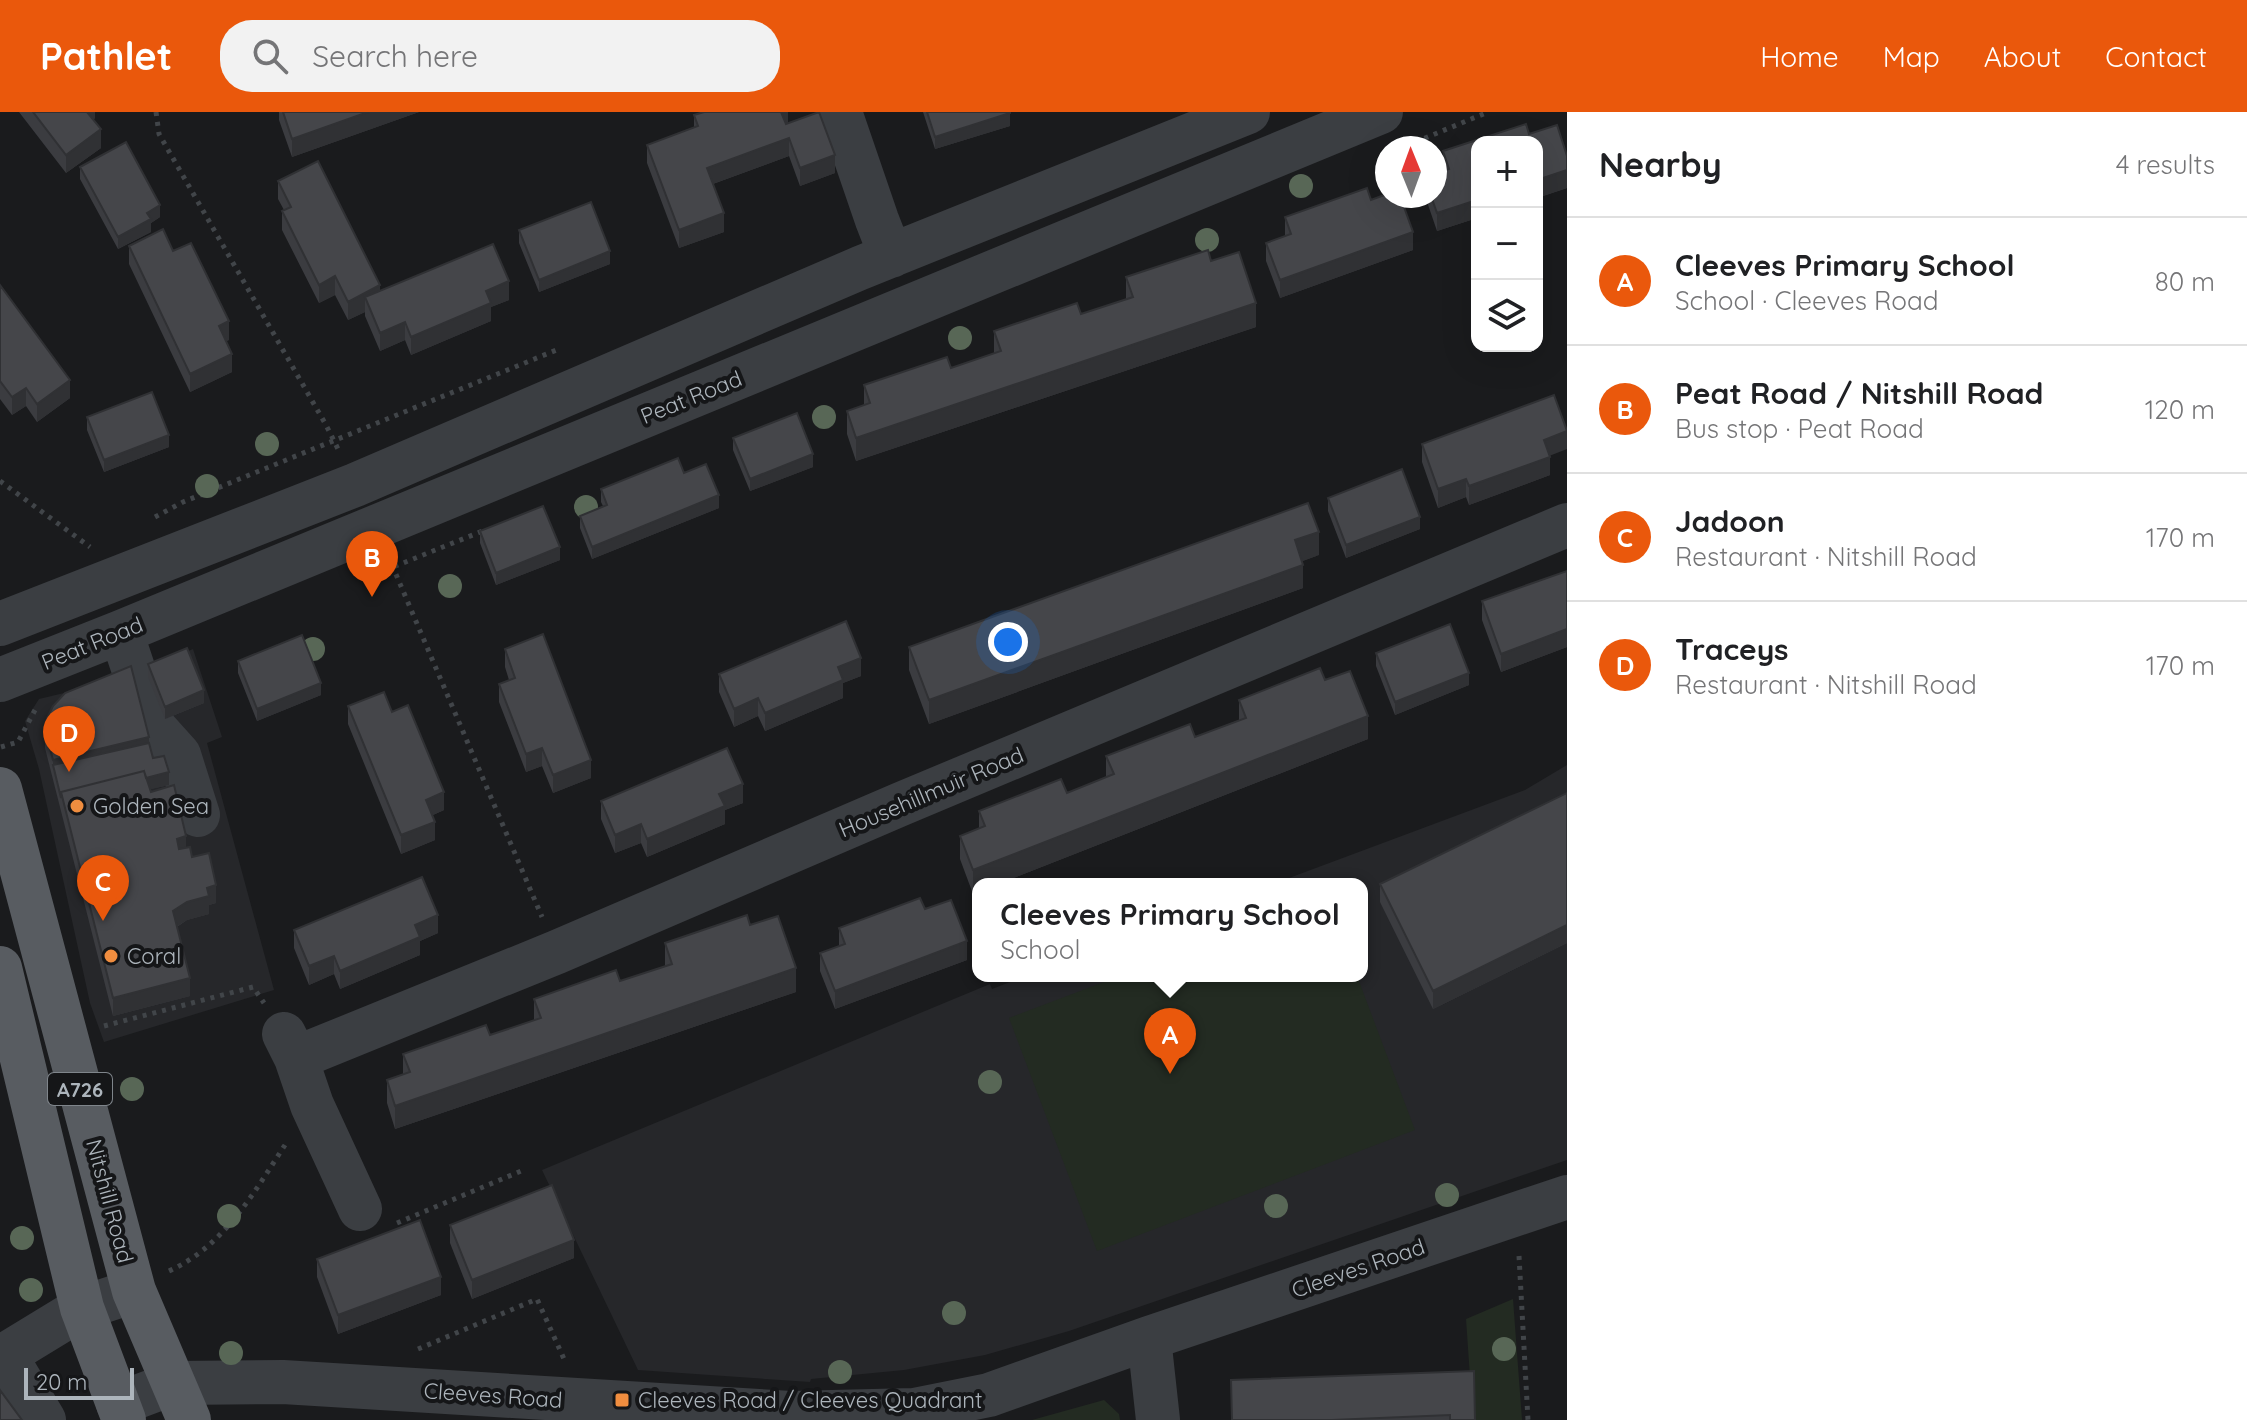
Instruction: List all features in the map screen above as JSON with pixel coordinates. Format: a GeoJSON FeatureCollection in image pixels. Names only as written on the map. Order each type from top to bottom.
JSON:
{"type":"FeatureCollection","features":[{"type":"Feature","properties":{"kind":"main road","name":"Nitshill Road"},"geometry":{"type":"LineString","coordinates":[[0,789],[66,1036],[151,1281],[182,1402]]}},
{"type":"Feature","properties":{"kind":"main road","name":"A726"},"geometry":{"type":"LineString","coordinates":[[0,968],[82,1308],[121,1412]]}},
{"type":"Feature","properties":{"kind":"street"},"geometry":{"type":"LineString","coordinates":[[840,112],[891,256]]}},
{"type":"Feature","properties":{"kind":"street"},"geometry":{"type":"LineString","coordinates":[[0,624],[355,485],[891,256],[1248,112]]}},
{"type":"Feature","properties":{"kind":"street","name":"Peat Road"},"geometry":{"type":"LineString","coordinates":[[0,680],[1381,112]]}},
{"type":"Feature","properties":{"kind":"street","name":"Househillmuir Road"},"geometry":{"type":"LineString","coordinates":[[290,1046],[557,952],[1567,525]]}},
{"type":"Feature","properties":{"kind":"street"},"geometry":{"type":"LineString","coordinates":[[121,632],[152,725],[179,755],[198,815]]}},
{"type":"Feature","properties":{"kind":"street"},"geometry":{"type":"LineString","coordinates":[[290,1046],[312,1105],[360,1209]]}},
{"type":"Feature","properties":{"kind":"street","name":"Cleeves Road"},"geometry":{"type":"LineString","coordinates":[[121,1412],[283,1382],[586,1407],[791,1417],[820,1411],[914,1410],[989,1395],[1567,1197]]}},
{"type":"Feature","properties":{"kind":"street"},"geometry":{"type":"LineString","coordinates":[[44,1420],[2,1356],[82,1308],[151,1281]]}},
{"type":"Feature","properties":{"kind":"street"},"geometry":{"type":"LineString","coordinates":[[1149,1338],[1158,1420]]}},
{"type":"Feature","properties":{"kind":"path"},"geometry":{"type":"LineString","coordinates":[[1431,136],[1488,112]]}},
{"type":"Feature","properties":{"kind":"path"},"geometry":{"type":"LineString","coordinates":[[0,481],[100,555],[113,581]]}},
{"type":"Feature","properties":{"kind":"path"},"geometry":{"type":"LineString","coordinates":[[66,1036],[253,987],[290,1046]]}},
{"type":"Feature","properties":{"kind":"path"},"geometry":{"type":"LineString","coordinates":[[151,1281],[189,1262],[234,1222],[312,1105]]}},
{"type":"Feature","properties":{"kind":"path"},"geometry":{"type":"LineString","coordinates":[[360,1209],[374,1233],[526,1169]]}},
{"type":"Feature","properties":{"kind":"path"},"geometry":{"type":"LineString","coordinates":[[1516,1215],[1528,1420]]}},
{"type":"Feature","properties":{"kind":"path"},"geometry":{"type":"LineString","coordinates":[[396,1389],[393,1359],[537,1299],[586,1407]]}},
{"type":"Feature","properties":{"kind":"shaded area"},"geometry":{"type":"Polygon","coordinates":[[[193,649],[222,737],[207,743],[274,990],[104,1042],[90,1003],[39,769],[25,721],[39,699],[114,681],[193,649]]]}},
{"type":"Feature","properties":{"kind":"shaded area"},"geometry":{"type":"Polygon","coordinates":[[[1567,765],[1567,1160],[1069,1331],[985,1355],[904,1370],[811,1379],[810,1382],[638,1370],[542,1170],[990,984],[992,989],[1010,982],[1368,982],[1368,878],[1289,878],[1525,790],[1567,765]]]}},
{"type":"Feature","properties":{"kind":"shaded area"},"geometry":{"type":"Polygon","coordinates":[[[1104,982],[1359,982],[1415,1130],[1097,1251],[1009,1018],[1104,982]]]}},
{"type":"Feature","properties":{"kind":"shaded area"},"geometry":{"type":"Polygon","coordinates":[[[1513,1299],[1522,1420],[1473,1420],[1466,1319],[1513,1299]]]}},
{"type":"Feature","properties":{"kind":"shaded area"},"geometry":{"type":"Polygon","coordinates":[[[1104,1400],[1119,1414],[1120,1420],[1032,1420],[1104,1400]]]}},
{"type":"Feature","properties":{"kind":"building"},"geometry":{"type":"Polygon","coordinates":[[[33,112],[87,112],[101,129],[66,155],[33,112]]]}},
{"type":"Feature","properties":{"kind":"building"},"geometry":{"type":"Polygon","coordinates":[[[283,112],[368,112],[292,139],[283,112]]]}},
{"type":"Feature","properties":{"kind":"building"},"geometry":{"type":"Polygon","coordinates":[[[704,112],[781,112],[786,124],[819,112],[835,155],[800,168],[789,138],[707,168],[724,213],[679,230],[647,145],[698,126],[694,115],[704,112]]]}},
{"type":"Feature","properties":{"kind":"building"},"geometry":{"type":"Polygon","coordinates":[[[927,112],[1010,112],[1010,113],[935,137],[927,112]]]}},
{"type":"Feature","properties":{"kind":"building"},"geometry":{"type":"Polygon","coordinates":[[[1526,124],[1529,134],[1557,125],[1567,156],[1567,170],[1543,178],[1543,136],[1489,136],[1526,124]]]}},
{"type":"Feature","properties":{"kind":"building"},"geometry":{"type":"Polygon","coordinates":[[[126,142],[160,205],[147,213],[151,219],[118,237],[80,167],[126,142]]]}},
{"type":"Feature","properties":{"kind":"building"},"geometry":{"type":"Polygon","coordinates":[[[1471,142],[1471,202],[1437,213],[1435,208],[1447,208],[1447,150],[1471,142]]]}},
{"type":"Feature","properties":{"kind":"building"},"geometry":{"type":"Polygon","coordinates":[[[318,161],[380,285],[348,302],[335,276],[319,285],[282,211],[291,207],[278,181],[318,161]]]}},
{"type":"Feature","properties":{"kind":"building"},"geometry":{"type":"Polygon","coordinates":[[[1367,188],[1371,200],[1375,198],[1375,208],[1404,208],[1413,232],[1280,280],[1266,243],[1291,234],[1285,217],[1367,188]]]}},
{"type":"Feature","properties":{"kind":"building"},"geometry":{"type":"Polygon","coordinates":[[[591,202],[610,251],[539,280],[519,230],[591,202]]]}},
{"type":"Feature","properties":{"kind":"building"},"geometry":{"type":"Polygon","coordinates":[[[163,229],[173,251],[191,243],[229,321],[219,326],[232,354],[190,374],[129,246],[163,229]]]}},
{"type":"Feature","properties":{"kind":"building"},"geometry":{"type":"Polygon","coordinates":[[[493,244],[509,281],[486,291],[491,303],[411,337],[405,322],[380,333],[365,297],[493,244]]]}},
{"type":"Feature","properties":{"kind":"building"},"geometry":{"type":"Polygon","coordinates":[[[1208,250],[1211,261],[1239,252],[1256,303],[856,438],[847,411],[870,403],[864,385],[947,357],[951,368],[1001,351],[994,331],[1077,303],[1081,314],[1133,297],[1126,277],[1208,250]]]}},
{"type":"Feature","properties":{"kind":"building"},"geometry":{"type":"Polygon","coordinates":[[[0,285],[70,380],[37,404],[26,388],[12,397],[0,381],[0,285]]]}},
{"type":"Feature","properties":{"kind":"building"},"geometry":{"type":"Polygon","coordinates":[[[152,392],[169,435],[104,460],[87,417],[152,392]]]}},
{"type":"Feature","properties":{"kind":"building"},"geometry":{"type":"Polygon","coordinates":[[[1554,395],[1567,431],[1544,440],[1550,457],[1469,486],[1466,479],[1438,489],[1422,444],[1554,395]]]}},
{"type":"Feature","properties":{"kind":"building"},"geometry":{"type":"Polygon","coordinates":[[[797,413],[813,454],[750,479],[733,438],[797,413]]]}},
{"type":"Feature","properties":{"kind":"building"},"geometry":{"type":"Polygon","coordinates":[[[678,458],[684,473],[706,464],[719,495],[592,547],[580,516],[607,505],[601,489],[678,458]]]}},
{"type":"Feature","properties":{"kind":"building"},"geometry":{"type":"Polygon","coordinates":[[[1402,469],[1420,517],[1346,545],[1328,498],[1402,469]]]}},
{"type":"Feature","properties":{"kind":"building"},"geometry":{"type":"Polygon","coordinates":[[[1308,503],[1319,532],[1295,540],[1303,565],[929,700],[909,647],[1308,503]]]}},
{"type":"Feature","properties":{"kind":"building"},"geometry":{"type":"Polygon","coordinates":[[[543,506],[560,547],[496,573],[480,531],[543,506]]]}},
{"type":"Feature","properties":{"kind":"building"},"geometry":{"type":"Polygon","coordinates":[[[1567,571],[1567,629],[1501,654],[1482,601],[1567,571]]]}},
{"type":"Feature","properties":{"kind":"building"},"geometry":{"type":"Polygon","coordinates":[[[846,621],[861,658],[838,667],[843,680],[765,713],[758,698],[734,709],[719,674],[846,621]]]}},
{"type":"Feature","properties":{"kind":"building"},"geometry":{"type":"Polygon","coordinates":[[[1450,624],[1469,673],[1395,702],[1376,653],[1450,624]]]}},
{"type":"Feature","properties":{"kind":"building"},"geometry":{"type":"Polygon","coordinates":[[[543,634],[591,760],[553,775],[542,748],[526,754],[499,684],[515,678],[505,649],[543,634]]]}},
{"type":"Feature","properties":{"kind":"building"},"geometry":{"type":"Polygon","coordinates":[[[302,635],[321,683],[257,709],[238,661],[302,635]]]}},
{"type":"Feature","properties":{"kind":"building"},"geometry":{"type":"Polygon","coordinates":[[[187,648],[204,690],[165,707],[148,664],[187,648]]]}},
{"type":"Feature","properties":{"kind":"building"},"geometry":{"type":"Polygon","coordinates":[[[131,666],[149,737],[53,760],[45,729],[53,706],[65,693],[131,666]]]}},
{"type":"Feature","properties":{"kind":"building"},"geometry":{"type":"Polygon","coordinates":[[[1320,668],[1325,680],[1350,671],[1368,716],[973,870],[960,836],[985,826],[979,811],[1061,779],[1067,793],[1114,774],[1106,756],[1190,724],[1195,737],[1246,718],[1239,700],[1320,668]]]}},
{"type":"Feature","properties":{"kind":"building"},"geometry":{"type":"Polygon","coordinates":[[[384,692],[392,712],[408,705],[444,792],[426,800],[435,822],[401,835],[348,706],[384,692]]]}},
{"type":"Feature","properties":{"kind":"building"},"geometry":{"type":"Polygon","coordinates":[[[149,743],[153,758],[164,756],[169,772],[146,778],[144,771],[61,792],[61,798],[53,765],[149,743]]]}},
{"type":"Feature","properties":{"kind":"building"},"geometry":{"type":"Polygon","coordinates":[[[727,748],[743,784],[719,794],[725,806],[647,839],[641,824],[615,835],[601,801],[727,748]]]}},
{"type":"Feature","properties":{"kind":"building"},"geometry":{"type":"Polygon","coordinates":[[[144,771],[151,792],[174,785],[186,836],[177,839],[179,849],[190,847],[192,857],[209,853],[216,885],[207,888],[209,896],[187,902],[173,911],[190,978],[113,998],[61,792],[144,771]]]}},
{"type":"Feature","properties":{"kind":"building"},"geometry":{"type":"Polygon","coordinates":[[[1567,793],[1567,925],[1433,991],[1380,884],[1567,793]]]}},
{"type":"Feature","properties":{"kind":"building"},"geometry":{"type":"Polygon","coordinates":[[[422,877],[438,915],[415,925],[420,937],[340,971],[334,956],[309,966],[294,930],[422,877]]]}},
{"type":"Feature","properties":{"kind":"building"},"geometry":{"type":"Polygon","coordinates":[[[920,898],[925,909],[951,900],[967,941],[835,991],[820,953],[845,944],[839,928],[920,898]]]}},
{"type":"Feature","properties":{"kind":"building"},"geometry":{"type":"Polygon","coordinates":[[[747,915],[750,925],[778,916],[796,968],[395,1106],[387,1080],[410,1072],[403,1054],[486,1025],[490,1035],[541,1018],[534,999],[616,970],[620,981],[672,964],[665,943],[747,915]]]}},
{"type":"Feature","properties":{"kind":"building"},"geometry":{"type":"Polygon","coordinates":[[[552,1185],[574,1240],[472,1280],[450,1225],[552,1185]]]}},
{"type":"Feature","properties":{"kind":"building"},"geometry":{"type":"Polygon","coordinates":[[[420,1220],[441,1277],[338,1315],[317,1259],[420,1220]]]}},
{"type":"Feature","properties":{"kind":"building"},"geometry":{"type":"Polygon","coordinates":[[[1474,1371],[1475,1420],[1450,1420],[1450,1415],[1232,1420],[1231,1380],[1474,1371]]]}},
{"type":"Feature","properties":{"kind":"building"},"geometry":{"type":"Polygon","coordinates":[[[0,1390],[22,1420],[0,1420],[0,1390]]]}},
{"type":"Feature","properties":{"kind":"place","name":"Peat Road / Nitshill Road"},"geometry":{"type":"Point","coordinates":[372,597]}},
{"type":"Feature","properties":{"kind":"place","name":"Traceys"},"geometry":{"type":"Point","coordinates":[69,772]}},
{"type":"Feature","properties":{"kind":"place","name":"Golden Sea"},"geometry":{"type":"Point","coordinates":[77,806]}},
{"type":"Feature","properties":{"kind":"place","name":"Jadoon"},"geometry":{"type":"Point","coordinates":[103,921]}},
{"type":"Feature","properties":{"kind":"place","name":"Coral"},"geometry":{"type":"Point","coordinates":[111,956]}},
{"type":"Feature","properties":{"kind":"place","name":"Cleeves Primary School"},"geometry":{"type":"Point","coordinates":[1170,1074]}},
{"type":"Feature","properties":{"kind":"place","name":"Cleeves Road / Cleeves Quadrant"},"geometry":{"type":"Point","coordinates":[622,1400]}}]}
